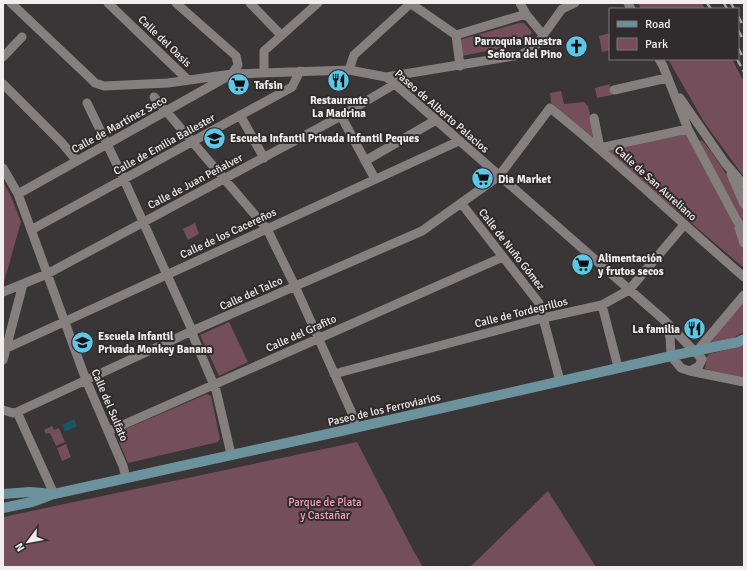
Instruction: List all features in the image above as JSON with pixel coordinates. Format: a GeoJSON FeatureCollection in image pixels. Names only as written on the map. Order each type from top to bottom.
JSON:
{"type":"FeatureCollection","features":[{"type":"Feature","properties":{"kind":"main road"},"geometry":{"type":"LineString","coordinates":[[695,351],[738,342],[744,339]]}},
{"type":"Feature","properties":{"kind":"main road","name":"Paseo de los Ferroviarios"},"geometry":{"type":"LineString","coordinates":[[3,494],[30,492],[54,494],[695,351]]}},
{"type":"Feature","properties":{"kind":"main road"},"geometry":{"type":"LineString","coordinates":[[3,508],[32,502],[54,494]]}},
{"type":"Feature","properties":{"kind":"street","name":"Paseo de Alberto Palacios"},"geometry":{"type":"LineString","coordinates":[[11,3],[90,78],[100,85],[111,87],[168,83],[232,74],[264,72],[349,70],[386,77],[664,320],[702,359],[699,366],[690,371]]}},
{"type":"Feature","properties":{"kind":"street","name":"Calle del Oasis"},"geometry":{"type":"LineString","coordinates":[[108,3],[188,80]]}},
{"type":"Feature","properties":{"kind":"street"},"geometry":{"type":"LineString","coordinates":[[176,3],[236,56],[238,65],[232,74]]}},
{"type":"Feature","properties":{"kind":"street"},"geometry":{"type":"LineString","coordinates":[[250,3],[281,35]]}},
{"type":"Feature","properties":{"kind":"street"},"geometry":{"type":"LineString","coordinates":[[264,72],[264,51],[318,3]]}},
{"type":"Feature","properties":{"kind":"street"},"geometry":{"type":"LineString","coordinates":[[349,70],[354,55],[411,3],[456,35],[460,66]]}},
{"type":"Feature","properties":{"kind":"street"},"geometry":{"type":"LineString","coordinates":[[520,3],[526,14],[544,36]]}},
{"type":"Feature","properties":{"kind":"street"},"geometry":{"type":"LineString","coordinates":[[386,77],[520,55],[534,48],[562,9],[575,3]]}},
{"type":"Feature","properties":{"kind":"street"},"geometry":{"type":"LineString","coordinates":[[456,35],[526,14]]}},
{"type":"Feature","properties":{"kind":"street"},"geometry":{"type":"LineString","coordinates":[[3,57],[22,37]]}},
{"type":"Feature","properties":{"kind":"street"},"geometry":{"type":"LineString","coordinates":[[659,60],[688,129],[744,232]]}},
{"type":"Feature","properties":{"kind":"street","name":"Calle de Emilia Ballester"},"geometry":{"type":"LineString","coordinates":[[31,230],[292,87],[300,71]]}},
{"type":"Feature","properties":{"kind":"street","name":"Calle de Martínez Seco"},"geometry":{"type":"LineString","coordinates":[[18,194],[232,74]]}},
{"type":"Feature","properties":{"kind":"street"},"geometry":{"type":"LineString","coordinates":[[614,90],[668,78]]}},
{"type":"Feature","properties":{"kind":"street"},"geometry":{"type":"LineString","coordinates":[[668,78],[690,114],[725,163],[744,185]]}},
{"type":"Feature","properties":{"kind":"street"},"geometry":{"type":"LineString","coordinates":[[3,84],[62,143],[77,161]]}},
{"type":"Feature","properties":{"kind":"street","name":"Calle de Juan Peñalver"},"geometry":{"type":"LineString","coordinates":[[3,292],[47,274],[264,158],[395,84]]}},
{"type":"Feature","properties":{"kind":"street"},"geometry":{"type":"LineString","coordinates":[[154,97],[267,229],[334,374],[356,427]]}},
{"type":"Feature","properties":{"kind":"street"},"geometry":{"type":"LineString","coordinates":[[87,103],[124,179],[214,384],[231,454]]}},
{"type":"Feature","properties":{"kind":"street","name":"Calle de San Aureliano"},"geometry":{"type":"LineString","coordinates":[[550,108],[600,148],[684,225],[744,277]]}},
{"type":"Feature","properties":{"kind":"street","name":"Calle del Talco"},"geometry":{"type":"LineString","coordinates":[[17,412],[192,331],[422,231],[499,176],[550,108]]}},
{"type":"Feature","properties":{"kind":"street"},"geometry":{"type":"LineString","coordinates":[[240,115],[264,158]]}},
{"type":"Feature","properties":{"kind":"street"},"geometry":{"type":"LineString","coordinates":[[340,116],[375,179]]}},
{"type":"Feature","properties":{"kind":"street"},"geometry":{"type":"LineString","coordinates":[[594,118],[600,148],[688,129]]}},
{"type":"Feature","properties":{"kind":"street"},"geometry":{"type":"LineString","coordinates":[[365,161],[436,120]]}},
{"type":"Feature","properties":{"kind":"street","name":"Calle de los Cacereños"},"geometry":{"type":"LineString","coordinates":[[7,348],[459,141]]}},
{"type":"Feature","properties":{"kind":"street"},"geometry":{"type":"LineString","coordinates":[[725,163],[736,183],[744,204]]}},
{"type":"Feature","properties":{"kind":"street","name":"Calle del Sulfato"},"geometry":{"type":"LineString","coordinates":[[3,168],[18,194],[86,380],[109,431],[123,466],[126,478]]}},
{"type":"Feature","properties":{"kind":"street","name":"Calle de Nuño Gómez"},"geometry":{"type":"LineString","coordinates":[[461,203],[539,303],[560,381]]}},
{"type":"Feature","properties":{"kind":"street"},"geometry":{"type":"LineString","coordinates":[[736,219],[744,243]]}},
{"type":"Feature","properties":{"kind":"street","name":"Calle de Tordegrillos"},"geometry":{"type":"LineString","coordinates":[[334,374],[543,318],[602,305],[629,290],[684,225]]}},
{"type":"Feature","properties":{"kind":"street","name":"Calle del Grafito"},"geometry":{"type":"LineString","coordinates":[[109,431],[503,257]]}},
{"type":"Feature","properties":{"kind":"street"},"geometry":{"type":"LineString","coordinates":[[3,360],[23,284]]}},
{"type":"Feature","properties":{"kind":"street"},"geometry":{"type":"LineString","coordinates":[[695,351],[744,295]]}},
{"type":"Feature","properties":{"kind":"street"},"geometry":{"type":"LineString","coordinates":[[602,305],[618,368]]}},
{"type":"Feature","properties":{"kind":"street"},"geometry":{"type":"LineString","coordinates":[[664,320],[670,337],[671,356],[681,368],[744,382]]}},
{"type":"Feature","properties":{"kind":"street"},"geometry":{"type":"LineString","coordinates":[[3,410],[17,412],[54,494]]}},
{"type":"Feature","properties":{"kind":"green space"},"geometry":{"type":"Polygon","coordinates":[[[638,3],[702,3],[704,8],[640,8],[638,3]]]}},
{"type":"Feature","properties":{"kind":"green space"},"geometry":{"type":"Polygon","coordinates":[[[519,23],[524,23],[532,32],[529,40],[523,44],[462,56],[459,40],[519,23]]]}},
{"type":"Feature","properties":{"kind":"green space"},"geometry":{"type":"Polygon","coordinates":[[[609,33],[609,50],[602,52],[599,36],[609,33]]]}},
{"type":"Feature","properties":{"kind":"green space"},"geometry":{"type":"Polygon","coordinates":[[[669,60],[733,60],[744,82],[744,177],[704,122],[669,60]]]}},
{"type":"Feature","properties":{"kind":"green space"},"geometry":{"type":"Polygon","coordinates":[[[610,84],[612,95],[597,98],[595,88],[610,84]]]}},
{"type":"Feature","properties":{"kind":"green space"},"geometry":{"type":"Polygon","coordinates":[[[561,91],[564,104],[584,102],[588,106],[596,139],[551,103],[550,93],[561,91]]]}},
{"type":"Feature","properties":{"kind":"green space"},"geometry":{"type":"Polygon","coordinates":[[[685,134],[688,136],[737,230],[744,250],[744,268],[607,151],[685,134]]]}},
{"type":"Feature","properties":{"kind":"green space"},"geometry":{"type":"Polygon","coordinates":[[[701,140],[719,162],[738,195],[744,211],[744,227],[699,141],[701,140]]]}},
{"type":"Feature","properties":{"kind":"green space"},"geometry":{"type":"Polygon","coordinates":[[[3,182],[10,194],[21,222],[3,283],[3,182]]]}},
{"type":"Feature","properties":{"kind":"green space"},"geometry":{"type":"Polygon","coordinates":[[[195,223],[199,234],[188,240],[183,229],[195,223]]]}},
{"type":"Feature","properties":{"kind":"green space"},"geometry":{"type":"Polygon","coordinates":[[[744,298],[744,332],[733,338],[710,343],[744,298]]]}},
{"type":"Feature","properties":{"kind":"green space"},"geometry":{"type":"Polygon","coordinates":[[[229,322],[248,362],[219,376],[200,335],[229,322]]]}},
{"type":"Feature","properties":{"kind":"green space"},"geometry":{"type":"Polygon","coordinates":[[[744,345],[744,378],[705,369],[706,358],[709,354],[744,345]]]}},
{"type":"Feature","properties":{"kind":"green space"},"geometry":{"type":"Polygon","coordinates":[[[207,394],[211,396],[220,439],[218,442],[128,463],[116,433],[207,394]]]}},
{"type":"Feature","properties":{"kind":"green space"},"geometry":{"type":"Polygon","coordinates":[[[52,426],[54,430],[59,428],[65,442],[56,446],[50,433],[46,434],[44,430],[52,426]]]}},
{"type":"Feature","properties":{"kind":"green space","name":"Parque de Plata y Castañar"},"geometry":{"type":"Polygon","coordinates":[[[357,442],[423,567],[3,567],[3,517],[357,442]]]}},
{"type":"Feature","properties":{"kind":"green space"},"geometry":{"type":"Polygon","coordinates":[[[66,444],[71,457],[62,461],[57,448],[66,444]]]}},
{"type":"Feature","properties":{"kind":"green space"},"geometry":{"type":"Polygon","coordinates":[[[548,491],[596,567],[470,567],[548,491]]]}},
{"type":"Feature","properties":{"kind":"water"},"geometry":{"type":"Polygon","coordinates":[[[74,419],[77,426],[65,432],[62,425],[74,419]]]}},
{"type":"Feature","properties":{"kind":"railway"},"geometry":{"type":"LineString","coordinates":[[707,3],[710,8]]}},
{"type":"Feature","properties":{"kind":"railway"},"geometry":{"type":"LineString","coordinates":[[724,3],[726,8]]}},
{"type":"Feature","properties":{"kind":"railway"},"geometry":{"type":"LineString","coordinates":[[731,3],[734,8]]}},
{"type":"Feature","properties":{"kind":"railway"},"geometry":{"type":"LineString","coordinates":[[739,18],[744,27]]}},
{"type":"Feature","properties":{"kind":"railway"},"geometry":{"type":"LineString","coordinates":[[739,32],[744,41]]}},
{"type":"Feature","properties":{"kind":"railway"},"geometry":{"type":"LineString","coordinates":[[739,50],[744,59]]}},
{"type":"Feature","properties":{"kind":"railway"},"geometry":{"type":"LineString","coordinates":[[738,60],[744,72]]}},
{"type":"Feature","properties":{"kind":"place","name":"Parroquia Nuestra Señora del Pino"},"geometry":{"type":"Point","coordinates":[577,47]}},
{"type":"Feature","properties":{"kind":"place","name":"Restaurante La Madrina"},"geometry":{"type":"Point","coordinates":[339,80]}},
{"type":"Feature","properties":{"kind":"place","name":"Tafsin"},"geometry":{"type":"Point","coordinates":[239,85]}},
{"type":"Feature","properties":{"kind":"place","name":"Escuela Infantil Privada Infantil Peques"},"geometry":{"type":"Point","coordinates":[214,138]}},
{"type":"Feature","properties":{"kind":"place","name":"Dia Market"},"geometry":{"type":"Point","coordinates":[482,179]}},
{"type":"Feature","properties":{"kind":"place","name":"Alimentación y frutos secos"},"geometry":{"type":"Point","coordinates":[582,264]}},
{"type":"Feature","properties":{"kind":"place","name":"La familia"},"geometry":{"type":"Point","coordinates":[695,329]}},
{"type":"Feature","properties":{"kind":"place","name":"Escuela Infantil Privada Monkey Banana"},"geometry":{"type":"Point","coordinates":[82,342]}}]}
